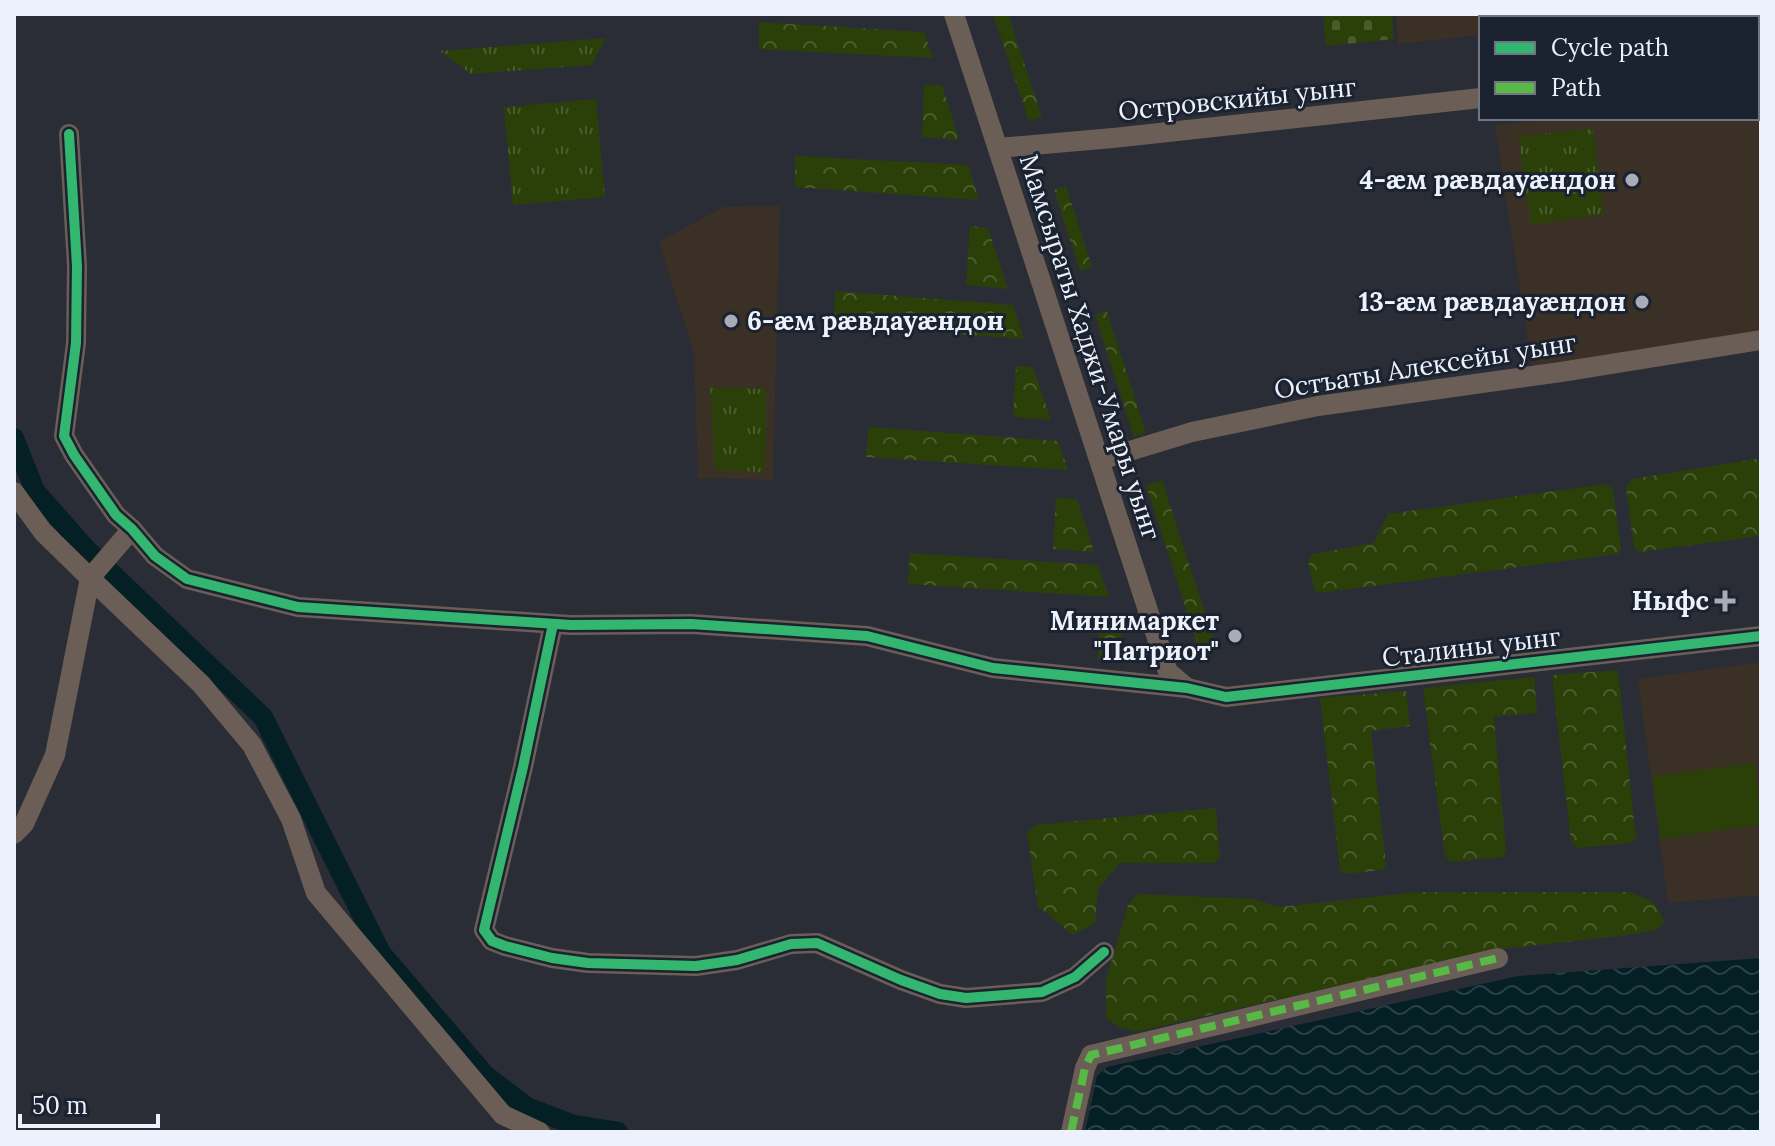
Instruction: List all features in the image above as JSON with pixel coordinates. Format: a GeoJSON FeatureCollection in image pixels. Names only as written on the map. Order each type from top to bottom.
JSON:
{"type":"FeatureCollection","features":[{"type":"Feature","properties":{"kind":"street","name":"Мамсыраты Хаджи-Умары уынг"},"geometry":{"type":"LineString","coordinates":[[954,14],[1168,672],[1187,688]]}},
{"type":"Feature","properties":{"kind":"street","name":"Островскийы уынг"},"geometry":{"type":"LineString","coordinates":[[998,148],[1129,137],[1479,98]]}},
{"type":"Feature","properties":{"kind":"street","name":"Сталины уынг"},"geometry":{"type":"LineString","coordinates":[[69,134],[77,266],[76,343],[64,436],[127,534],[187,579],[298,607],[553,624],[691,624],[867,636],[993,668],[1187,688],[1226,697],[1761,636]]}},
{"type":"Feature","properties":{"kind":"street","name":"Остъаты Алексейы уынг"},"geometry":{"type":"LineString","coordinates":[[1100,460],[1192,432],[1318,406],[1761,340]]}},
{"type":"Feature","properties":{"kind":"street"},"geometry":{"type":"LineString","coordinates":[[14,492],[43,532],[93,574],[201,684],[252,745],[291,819],[316,893],[503,1115],[540,1132]]}},
{"type":"Feature","properties":{"kind":"street"},"geometry":{"type":"LineString","coordinates":[[14,834],[24,824],[55,755],[93,574],[127,534]]}},
{"type":"Feature","properties":{"kind":"street"},"geometry":{"type":"LineString","coordinates":[[553,624],[484,930],[492,941],[552,958],[588,963],[696,966],[746,958],[791,944],[817,943],[901,980],[940,994],[966,998],[1042,992],[1075,977],[1104,952]]}},
{"type":"Feature","properties":{"kind":"street"},"geometry":{"type":"LineString","coordinates":[[1071,1132],[1085,1068],[1091,1055],[1498,958]]}},
{"type":"Feature","properties":{"kind":"shaded area"},"geometry":{"type":"Polygon","coordinates":[[[1396,14],[1577,14],[1479,16],[1479,35],[1398,44],[1396,14]]]}},
{"type":"Feature","properties":{"kind":"shaded area"},"geometry":{"type":"Polygon","coordinates":[[[1544,120],[1759,120],[1761,336],[1533,374],[1495,125],[1544,120]]]}},
{"type":"Feature","properties":{"kind":"shaded area","name":"6-æм рӕвдауӕндон"},"geometry":{"type":"Polygon","coordinates":[[[780,206],[773,480],[698,478],[694,354],[659,242],[723,207],[780,206]]]}},
{"type":"Feature","properties":{"kind":"shaded area"},"geometry":{"type":"Polygon","coordinates":[[[1761,662],[1761,895],[1668,903],[1638,679],[1761,662]]]}},
{"type":"Feature","properties":{"kind":"green space"},"geometry":{"type":"Polygon","coordinates":[[[993,14],[1008,14],[1042,117],[1029,121],[993,14]]]}},
{"type":"Feature","properties":{"kind":"green space"},"geometry":{"type":"Polygon","coordinates":[[[1323,14],[1392,14],[1394,39],[1326,46],[1323,14]]]}},
{"type":"Feature","properties":{"kind":"green space"},"geometry":{"type":"Polygon","coordinates":[[[759,22],[924,32],[933,58],[759,49],[759,22]]]}},
{"type":"Feature","properties":{"kind":"green space"},"geometry":{"type":"Polygon","coordinates":[[[606,38],[592,65],[471,74],[440,51],[606,38]]]}},
{"type":"Feature","properties":{"kind":"green space"},"geometry":{"type":"Polygon","coordinates":[[[924,85],[942,85],[959,140],[922,137],[924,85]]]}},
{"type":"Feature","properties":{"kind":"green space"},"geometry":{"type":"Polygon","coordinates":[[[596,99],[605,197],[513,205],[504,107],[596,99]]]}},
{"type":"Feature","properties":{"kind":"green space"},"geometry":{"type":"Polygon","coordinates":[[[1593,129],[1604,214],[1531,225],[1518,136],[1593,129]]]}},
{"type":"Feature","properties":{"kind":"green space"},"geometry":{"type":"Polygon","coordinates":[[[795,156],[968,165],[979,200],[795,187],[795,156]]]}},
{"type":"Feature","properties":{"kind":"green space"},"geometry":{"type":"Polygon","coordinates":[[[1066,186],[1092,267],[1080,271],[1054,190],[1066,186]]]}},
{"type":"Feature","properties":{"kind":"green space"},"geometry":{"type":"Polygon","coordinates":[[[970,226],[988,228],[1008,289],[966,285],[970,226]]]}},
{"type":"Feature","properties":{"kind":"green space"},"geometry":{"type":"Polygon","coordinates":[[[835,291],[1013,305],[1024,339],[834,325],[835,291]]]}},
{"type":"Feature","properties":{"kind":"green space"},"geometry":{"type":"Polygon","coordinates":[[[1107,311],[1146,433],[1134,437],[1095,315],[1107,311]]]}},
{"type":"Feature","properties":{"kind":"green space"},"geometry":{"type":"Polygon","coordinates":[[[1016,366],[1033,367],[1051,420],[1013,417],[1016,366]]]}},
{"type":"Feature","properties":{"kind":"green space"},"geometry":{"type":"Polygon","coordinates":[[[710,387],[766,389],[765,472],[715,470],[710,387]]]}},
{"type":"Feature","properties":{"kind":"green space"},"geometry":{"type":"Polygon","coordinates":[[[869,427],[1058,441],[1068,470],[866,457],[869,427]]]}},
{"type":"Feature","properties":{"kind":"green space"},"geometry":{"type":"Polygon","coordinates":[[[1756,459],[1761,462],[1761,536],[1640,552],[1634,548],[1626,488],[1632,479],[1756,459]]]}},
{"type":"Feature","properties":{"kind":"green space"},"geometry":{"type":"Polygon","coordinates":[[[1162,480],[1214,641],[1198,646],[1146,485],[1162,480]]]}},
{"type":"Feature","properties":{"kind":"green space"},"geometry":{"type":"Polygon","coordinates":[[[1606,484],[1613,489],[1621,549],[1618,554],[1319,593],[1314,589],[1308,561],[1313,554],[1374,543],[1388,514],[1606,484]]]}},
{"type":"Feature","properties":{"kind":"green space"},"geometry":{"type":"Polygon","coordinates":[[[1056,498],[1077,499],[1094,552],[1053,549],[1056,498]]]}},
{"type":"Feature","properties":{"kind":"green space"},"geometry":{"type":"Polygon","coordinates":[[[910,553],[1098,565],[1109,597],[908,584],[910,553]]]}},
{"type":"Feature","properties":{"kind":"green space"},"geometry":{"type":"Polygon","coordinates":[[[1099,623],[1118,624],[1130,663],[1098,660],[1099,623]]]}},
{"type":"Feature","properties":{"kind":"green space"},"geometry":{"type":"Polygon","coordinates":[[[1618,670],[1636,839],[1630,843],[1578,848],[1571,841],[1552,675],[1618,670]]]}},
{"type":"Feature","properties":{"kind":"green space"},"geometry":{"type":"Polygon","coordinates":[[[1534,677],[1537,713],[1494,717],[1506,850],[1503,857],[1451,862],[1445,856],[1423,688],[1534,677]]]}},
{"type":"Feature","properties":{"kind":"green space"},"geometry":{"type":"Polygon","coordinates":[[[1406,691],[1410,726],[1371,731],[1386,865],[1382,870],[1345,874],[1340,870],[1320,698],[1406,691]]]}},
{"type":"Feature","properties":{"kind":"green space"},"geometry":{"type":"Polygon","coordinates":[[[1755,763],[1761,824],[1661,839],[1652,776],[1755,763]]]}},
{"type":"Feature","properties":{"kind":"green space"},"geometry":{"type":"Polygon","coordinates":[[[1216,808],[1220,857],[1214,863],[1120,863],[1098,889],[1095,923],[1073,935],[1038,906],[1027,833],[1036,825],[1216,808]]]}},
{"type":"Feature","properties":{"kind":"green space"},"geometry":{"type":"Polygon","coordinates":[[[1417,892],[1629,892],[1653,902],[1665,922],[1656,930],[1620,936],[1492,950],[1136,1032],[1119,1027],[1106,1018],[1106,979],[1128,905],[1138,894],[1254,899],[1279,907],[1417,892]]]}},
{"type":"Feature","properties":{"kind":"water"},"geometry":{"type":"Polygon","coordinates":[[[1761,958],[1761,1132],[1085,1132],[1097,1076],[1107,1067],[1518,976],[1761,958]]]}},
{"type":"Feature","properties":{"kind":"waterway"},"geometry":{"type":"LineString","coordinates":[[14,438],[35,491],[88,551],[263,717],[381,953],[485,1075],[527,1107],[574,1125],[618,1132]]}},
{"type":"Feature","properties":{"kind":"marked path"},"geometry":{"type":"LineString","coordinates":[[1071,1132],[1085,1068],[1091,1055],[1498,958]]}},
{"type":"Feature","properties":{"kind":"cycle path"},"geometry":{"type":"LineString","coordinates":[[69,134],[77,266],[76,343],[64,436],[116,515],[155,556],[187,579],[298,607],[571,625],[691,624],[867,636],[993,668],[1187,688],[1226,697],[1761,636]]}},
{"type":"Feature","properties":{"kind":"cycle path"},"geometry":{"type":"LineString","coordinates":[[553,624],[484,930],[492,941],[552,958],[588,963],[696,966],[737,960],[791,944],[817,943],[901,980],[940,994],[966,998],[1042,992],[1075,977],[1104,952]]}},
{"type":"Feature","properties":{"kind":"place","name":"4-æм рӕвдауӕндон"},"geometry":{"type":"Point","coordinates":[1632,180]}},
{"type":"Feature","properties":{"kind":"place","name":"13-æм рӕвдауӕндон"},"geometry":{"type":"Point","coordinates":[1642,302]}},
{"type":"Feature","properties":{"kind":"place","name":"6-æм рӕвдауӕндон"},"geometry":{"type":"Point","coordinates":[731,321]}},
{"type":"Feature","properties":{"kind":"place","name":"Ныфс"},"geometry":{"type":"Point","coordinates":[1725,601]}},
{"type":"Feature","properties":{"kind":"place","name":"Минимаркет \"Патриот\""},"geometry":{"type":"Point","coordinates":[1235,636]}}]}
